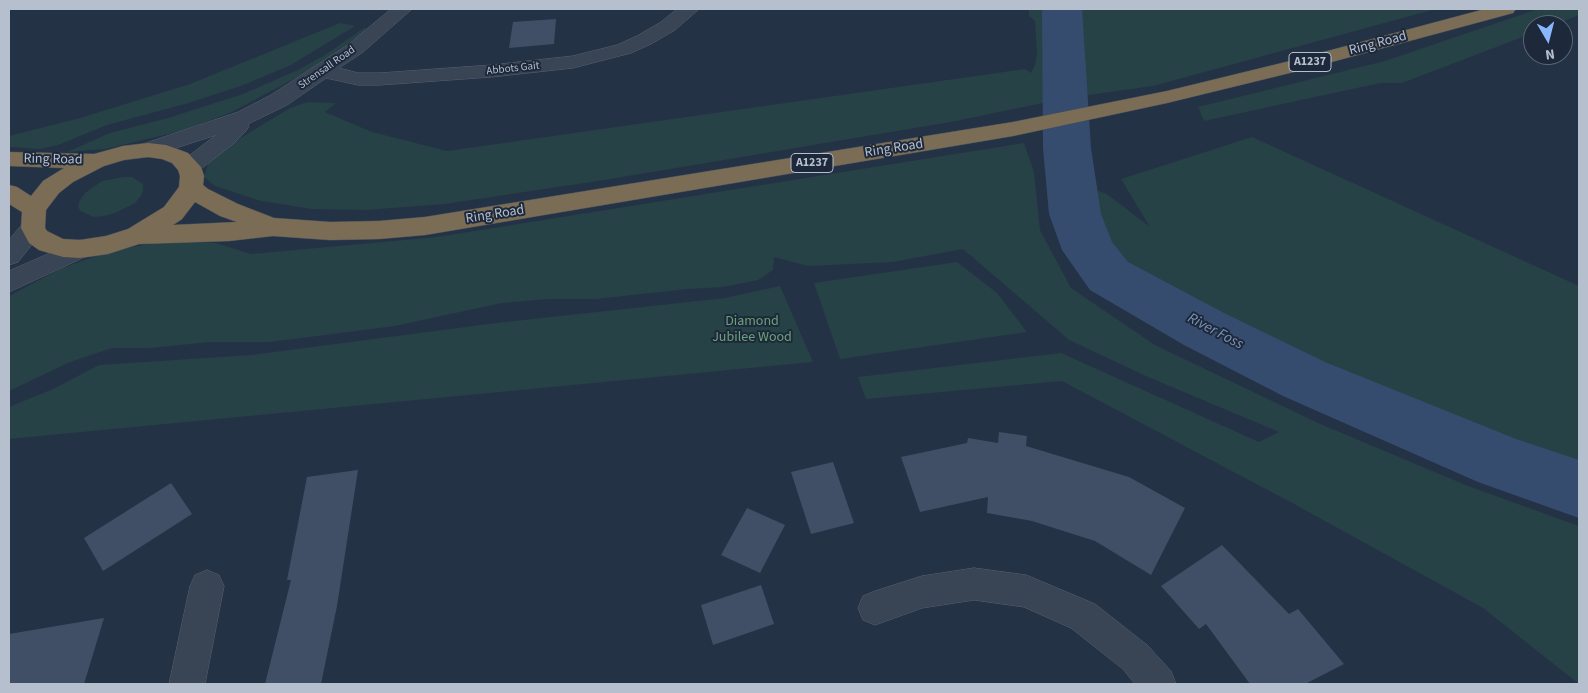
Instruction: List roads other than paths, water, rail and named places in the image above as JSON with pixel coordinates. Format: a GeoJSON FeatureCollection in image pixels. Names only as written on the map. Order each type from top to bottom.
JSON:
{"type":"FeatureCollection","features":[{"type":"Feature","properties":{"kind":"highway","name":"Ring Road"},"geometry":{"type":"LineString","coordinates":[[137,235],[229,232],[273,227],[330,231],[379,230],[425,226],[1013,129],[1112,109],[1295,66],[1506,9]]}},
{"type":"Feature","properties":{"kind":"highway","name":"Ring Road"},"geometry":{"type":"LineString","coordinates":[[9,158],[96,161],[123,153],[148,150],[166,152],[180,158],[200,195],[229,210],[273,227]]}},
{"type":"Feature","properties":{"kind":"highway"},"geometry":{"type":"LineString","coordinates":[[34,218],[52,187],[65,177],[96,161]]}},
{"type":"Feature","properties":{"kind":"highway"},"geometry":{"type":"LineString","coordinates":[[9,193],[34,218],[38,237],[48,244],[63,248],[80,249],[108,245],[137,235],[156,225],[172,213],[184,200],[190,177]]}},
{"type":"Feature","properties":{"kind":"street","name":"Strensall Road"},"geometry":{"type":"LineString","coordinates":[[148,150],[246,117],[287,95],[356,48],[402,9]]}},
{"type":"Feature","properties":{"kind":"street","name":"Abbots Gait"},"geometry":{"type":"LineString","coordinates":[[324,71],[358,79],[380,79],[491,71],[573,62],[624,49],[644,40],[668,26],[689,9]]}},
{"type":"Feature","properties":{"kind":"street","name":"Strensall Road"},"geometry":{"type":"LineString","coordinates":[[190,177],[246,117]]}},
{"type":"Feature","properties":{"kind":"street"},"geometry":{"type":"LineString","coordinates":[[9,256],[34,218]]}},
{"type":"Feature","properties":{"kind":"street"},"geometry":{"type":"LineString","coordinates":[[9,282],[80,249]]}},
{"type":"Feature","properties":{"kind":"street"},"geometry":{"type":"LineString","coordinates":[[875,608],[922,592],[974,584],[1026,591],[1083,616],[1135,657],[1158,684]]}},
{"type":"Feature","properties":{"kind":"street"},"geometry":{"type":"LineString","coordinates":[[187,684],[207,586]]}},
{"type":"Feature","properties":{"kind":"water"},"geometry":{"type":"Polygon","coordinates":[[[1055,9],[1073,9],[1074,32],[1075,97],[1057,100],[1054,76],[1057,33],[1055,9]]]}},
{"type":"Feature","properties":{"kind":"waterway","name":"River Foss"},"geometry":{"type":"LineString","coordinates":[[1062,9],[1067,148],[1075,214],[1089,250],[1109,276],[1204,329],[1304,379],[1501,462],[1579,489]]}},
{"type":"Feature","properties":{"kind":"park label","name":"Diamond Jubilee Wood"},"geometry":{"type":"Point","coordinates":[752,330]}}]}
